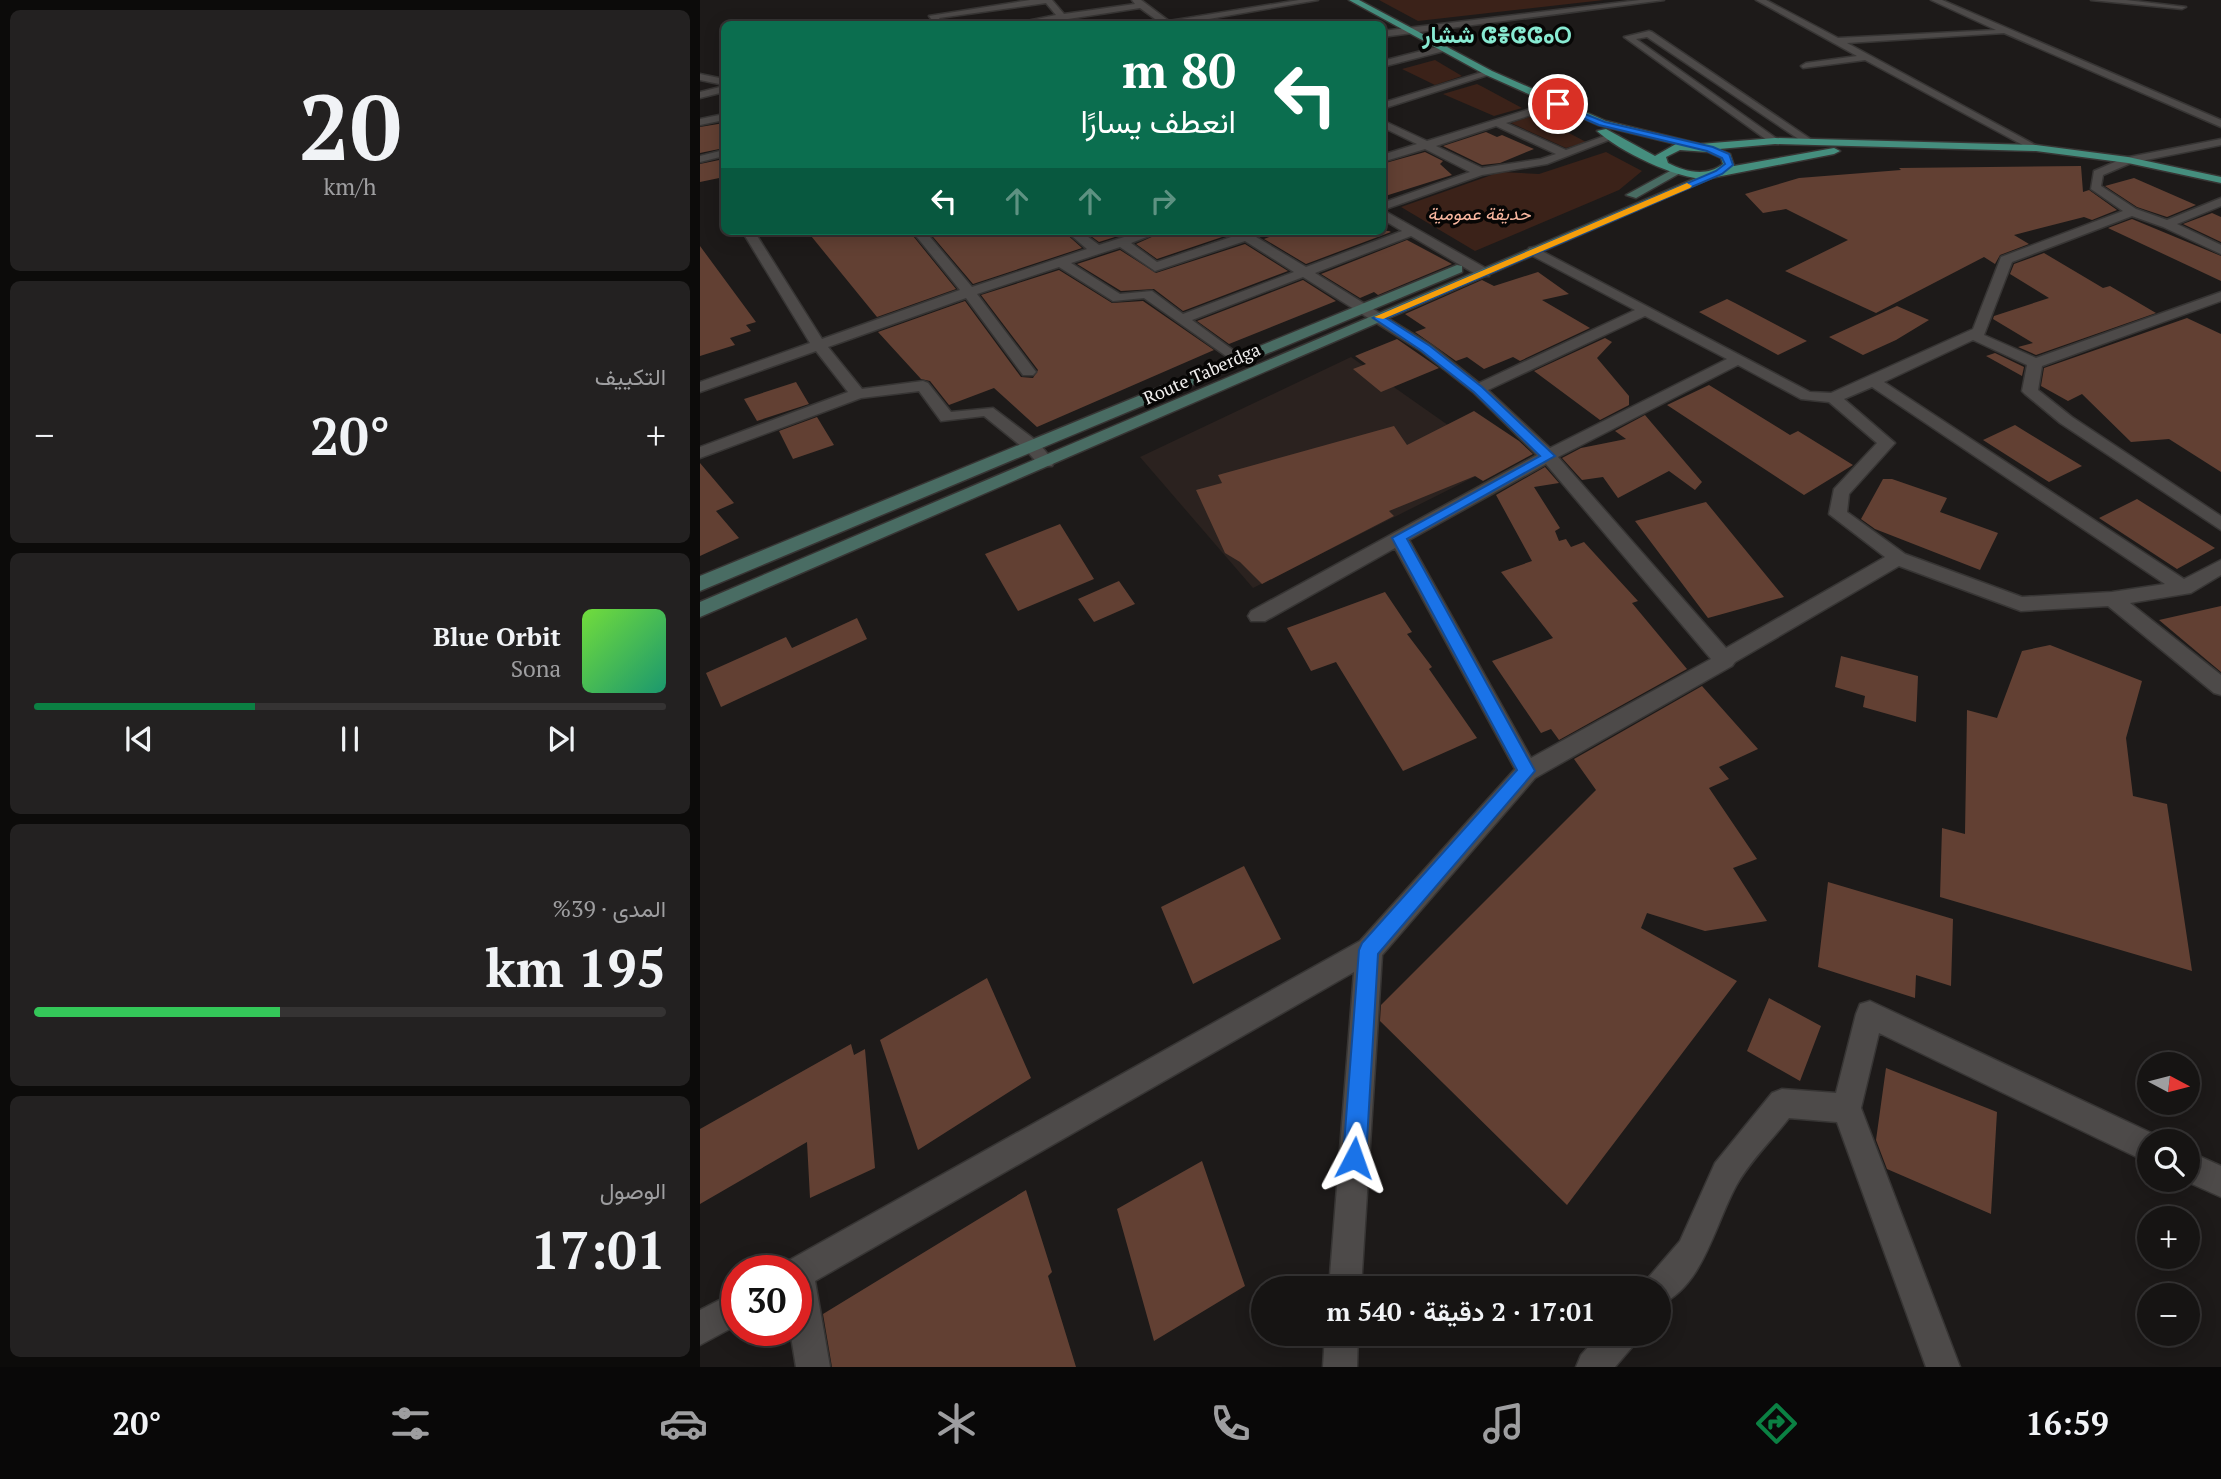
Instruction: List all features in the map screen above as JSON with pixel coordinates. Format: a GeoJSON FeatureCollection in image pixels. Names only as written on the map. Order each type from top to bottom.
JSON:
{"type":"FeatureCollection","features":[{"type":"Feature","properties":{"kind":"main road"},"geometry":{"type":"LineString","coordinates":[[1353,0],[1513,85],[1602,123],[1726,156],[1729,165],[1719,172]]}},
{"type":"Feature","properties":{"kind":"main road"},"geometry":{"type":"LineString","coordinates":[[1513,85],[1546,107],[1614,136],[1670,168],[1703,175],[1874,144]]}},
{"type":"Feature","properties":{"kind":"main road"},"geometry":{"type":"LineString","coordinates":[[1670,168],[1660,161],[1663,152],[1678,147],[1775,141],[2036,148],[2128,160],[2221,180]]}},
{"type":"Feature","properties":{"kind":"main road","name":"Route Taberdga"},"geometry":{"type":"LineString","coordinates":[[700,584],[1638,192],[1670,168]]}},
{"type":"Feature","properties":{"kind":"main road","name":"Route Taberdga"},"geometry":{"type":"LineString","coordinates":[[700,610],[1719,172]]}},
{"type":"Feature","properties":{"kind":"main road"},"geometry":{"type":"LineString","coordinates":[[1187,382],[1203,395]]}},
{"type":"Feature","properties":{"kind":"street"},"geometry":{"type":"LineString","coordinates":[[933,16],[1048,0],[1065,21],[1139,2],[1161,21]]}},
{"type":"Feature","properties":{"kind":"street"},"geometry":{"type":"LineString","coordinates":[[1183,21],[1314,0]]}},
{"type":"Feature","properties":{"kind":"street"},"geometry":{"type":"LineString","coordinates":[[1386,33],[1660,0]]}},
{"type":"Feature","properties":{"kind":"street"},"geometry":{"type":"LineString","coordinates":[[1760,0],[2036,148]]}},
{"type":"Feature","properties":{"kind":"street"},"geometry":{"type":"LineString","coordinates":[[1938,1],[1959,0]]}},
{"type":"Feature","properties":{"kind":"street"},"geometry":{"type":"LineString","coordinates":[[2095,0],[2182,7]]}},
{"type":"Feature","properties":{"kind":"street"},"geometry":{"type":"LineString","coordinates":[[1938,1],[2221,124]]}},
{"type":"Feature","properties":{"kind":"street"},"geometry":{"type":"LineString","coordinates":[[926,8],[937,21]]}},
{"type":"Feature","properties":{"kind":"street"},"geometry":{"type":"LineString","coordinates":[[1837,40],[2006,31]]}},
{"type":"Feature","properties":{"kind":"street"},"geometry":{"type":"LineString","coordinates":[[1775,141],[1628,37],[1649,34],[1810,142]]}},
{"type":"Feature","properties":{"kind":"street"},"geometry":{"type":"LineString","coordinates":[[1386,63],[1445,48]]}},
{"type":"Feature","properties":{"kind":"street"},"geometry":{"type":"LineString","coordinates":[[1805,66],[1867,57]]}},
{"type":"Feature","properties":{"kind":"street"},"geometry":{"type":"LineString","coordinates":[[1386,103],[1489,73]]}},
{"type":"Feature","properties":{"kind":"street"},"geometry":{"type":"LineString","coordinates":[[700,78],[721,82]]}},
{"type":"Feature","properties":{"kind":"street"},"geometry":{"type":"LineString","coordinates":[[700,95],[721,90]]}},
{"type":"Feature","properties":{"kind":"street"},"geometry":{"type":"LineString","coordinates":[[1386,158],[1546,107]]}},
{"type":"Feature","properties":{"kind":"street"},"geometry":{"type":"LineString","coordinates":[[700,122],[721,118]]}},
{"type":"Feature","properties":{"kind":"street"},"geometry":{"type":"LineString","coordinates":[[1497,123],[1566,154]]}},
{"type":"Feature","properties":{"kind":"street"},"geometry":{"type":"LineString","coordinates":[[1386,125],[1480,172]]}},
{"type":"Feature","properties":{"kind":"street"},"geometry":{"type":"LineString","coordinates":[[1386,206],[1480,172],[1543,162],[1614,136]]}},
{"type":"Feature","properties":{"kind":"street"},"geometry":{"type":"LineString","coordinates":[[2221,142],[2128,160],[2098,173],[2095,187],[2132,212],[2167,224],[2221,250]]}},
{"type":"Feature","properties":{"kind":"street"},"geometry":{"type":"LineString","coordinates":[[700,159],[721,154]]}},
{"type":"Feature","properties":{"kind":"street"},"geometry":{"type":"LineString","coordinates":[[2167,224],[2221,202]]}},
{"type":"Feature","properties":{"kind":"street"},"geometry":{"type":"LineString","coordinates":[[1534,251],[1807,396],[1833,398],[1979,332],[2006,260],[2132,212]]}},
{"type":"Feature","properties":{"kind":"street"},"geometry":{"type":"LineString","coordinates":[[1386,216],[1484,273]]}},
{"type":"Feature","properties":{"kind":"street"},"geometry":{"type":"LineString","coordinates":[[1183,319],[1306,274],[1412,231]]}},
{"type":"Feature","properties":{"kind":"street"},"geometry":{"type":"LineString","coordinates":[[750,235],[819,345],[858,394]]}},
{"type":"Feature","properties":{"kind":"street"},"geometry":{"type":"LineString","coordinates":[[921,235],[1028,372]]}},
{"type":"Feature","properties":{"kind":"street"},"geometry":{"type":"LineString","coordinates":[[1077,235],[1098,251]]}},
{"type":"Feature","properties":{"kind":"street"},"geometry":{"type":"LineString","coordinates":[[700,387],[968,292],[1145,235]]}},
{"type":"Feature","properties":{"kind":"street"},"geometry":{"type":"LineString","coordinates":[[1123,243],[1155,267],[1247,235]]}},
{"type":"Feature","properties":{"kind":"street"},"geometry":{"type":"LineString","coordinates":[[1256,235],[1306,274],[1426,348],[1478,389],[1548,456],[1726,658]]}},
{"type":"Feature","properties":{"kind":"street"},"geometry":{"type":"LineString","coordinates":[[1062,263],[1118,298],[1147,294],[1236,359]]}},
{"type":"Feature","properties":{"kind":"street"},"geometry":{"type":"LineString","coordinates":[[1973,335],[2035,363],[2221,296]]}},
{"type":"Feature","properties":{"kind":"street"},"geometry":{"type":"LineString","coordinates":[[1478,389],[1646,310]]}},
{"type":"Feature","properties":{"kind":"street"},"geometry":{"type":"LineString","coordinates":[[1258,616],[1548,456],[1738,359]]}},
{"type":"Feature","properties":{"kind":"street"},"geometry":{"type":"LineString","coordinates":[[2035,363],[2030,391],[2066,420],[2221,524]]}},
{"type":"Feature","properties":{"kind":"street"},"geometry":{"type":"LineString","coordinates":[[1873,381],[2184,588]]}},
{"type":"Feature","properties":{"kind":"street"},"geometry":{"type":"LineString","coordinates":[[700,453],[858,394],[923,386],[947,418],[987,411],[1032,446],[1046,462]]}},
{"type":"Feature","properties":{"kind":"street"},"geometry":{"type":"LineString","coordinates":[[1833,398],[1887,443],[1840,493],[1838,514],[1898,558],[2021,604],[2112,599],[2184,588],[2221,566]]}},
{"type":"Feature","properties":{"kind":"street"},"geometry":{"type":"LineString","coordinates":[[1399,538],[1527,771]]}},
{"type":"Feature","properties":{"kind":"street"},"geometry":{"type":"LineString","coordinates":[[812,1266],[1369,950],[1527,771],[1898,558]]}},
{"type":"Feature","properties":{"kind":"street"},"geometry":{"type":"LineString","coordinates":[[2112,599],[2221,687]]}},
{"type":"Feature","properties":{"kind":"street"},"geometry":{"type":"LineString","coordinates":[[1346,1276],[1369,950]]}},
{"type":"Feature","properties":{"kind":"street"},"geometry":{"type":"LineString","coordinates":[[1943,1367],[1847,1108],[1870,1014],[2137,1142]]}},
{"type":"Feature","properties":{"kind":"street"},"geometry":{"type":"LineString","coordinates":[[1670,1276],[1691,1252],[1726,1174],[1783,1103],[1847,1108]]}},
{"type":"Feature","properties":{"kind":"street"},"geometry":{"type":"LineString","coordinates":[[2200,1172],[2221,1182]]}},
{"type":"Feature","properties":{"kind":"street"},"geometry":{"type":"LineString","coordinates":[[700,1328],[721,1316]]}},
{"type":"Feature","properties":{"kind":"street"},"geometry":{"type":"LineString","coordinates":[[809,1346],[813,1367]]}},
{"type":"Feature","properties":{"kind":"street"},"geometry":{"type":"LineString","coordinates":[[1340,1367],[1341,1346]]}},
{"type":"Feature","properties":{"kind":"street"},"geometry":{"type":"LineString","coordinates":[[1592,1367],[1610,1346]]}},
{"type":"Feature","properties":{"kind":"shaded area"},"geometry":{"type":"Polygon","coordinates":[[[1351,357],[1502,463],[1253,588],[1140,457],[1351,357]]]}},
{"type":"Feature","properties":{"kind":"green space"},"geometry":{"type":"Polygon","coordinates":[[[1379,0],[1604,0],[1418,21],[1379,0]]]}},
{"type":"Feature","properties":{"kind":"green space"},"geometry":{"type":"Polygon","coordinates":[[[1435,60],[1462,76],[1435,85],[1402,69],[1435,60]]]}},
{"type":"Feature","properties":{"kind":"green space"},"geometry":{"type":"Polygon","coordinates":[[[1477,84],[1522,108],[1494,116],[1443,94],[1477,84]]]}},
{"type":"Feature","properties":{"kind":"green space"},"geometry":{"type":"Polygon","coordinates":[[[1535,115],[1586,142],[1566,148],[1511,123],[1535,115]]]}},
{"type":"Feature","properties":{"kind":"green space","name":"حديقة عمومية"},"geometry":{"type":"Polygon","coordinates":[[[1606,152],[1642,171],[1619,190],[1475,251],[1401,207],[1500,172],[1539,174],[1606,152]]]}},
{"type":"Feature","properties":{"kind":"building"},"geometry":{"type":"Polygon","coordinates":[[[721,124],[721,149],[700,153],[700,127],[721,124]]]}},
{"type":"Feature","properties":{"kind":"building"},"geometry":{"type":"Polygon","coordinates":[[[1486,132],[1497,137],[1502,135],[1534,149],[1500,163],[1482,165],[1443,146],[1486,132]]]}},
{"type":"Feature","properties":{"kind":"building"},"geometry":{"type":"Polygon","coordinates":[[[1425,152],[1443,161],[1440,164],[1452,175],[1386,196],[1386,163],[1425,152]]]}},
{"type":"Feature","properties":{"kind":"building"},"geometry":{"type":"Polygon","coordinates":[[[721,160],[721,178],[700,182],[700,164],[721,160]]]}},
{"type":"Feature","properties":{"kind":"building"},"geometry":{"type":"Polygon","coordinates":[[[2081,166],[2083,192],[2089,190],[2117,210],[2092,220],[2084,217],[2014,235],[2029,244],[2000,255],[1995,264],[1984,257],[1876,313],[1785,271],[1848,240],[1786,209],[1763,213],[1745,194],[1799,178],[1901,170],[1899,168],[2081,166]]]}},
{"type":"Feature","properties":{"kind":"building"},"geometry":{"type":"Polygon","coordinates":[[[2134,178],[2196,205],[2167,217],[2137,207],[2105,186],[2134,178]]]}},
{"type":"Feature","properties":{"kind":"building"},"geometry":{"type":"Polygon","coordinates":[[[2212,213],[2221,217],[2221,242],[2183,224],[2212,213]]]}},
{"type":"Feature","properties":{"kind":"building"},"geometry":{"type":"Polygon","coordinates":[[[2132,219],[2221,256],[2221,281],[2108,228],[2132,219]]]}},
{"type":"Feature","properties":{"kind":"building"},"geometry":{"type":"Polygon","coordinates":[[[810,235],[912,235],[956,289],[877,317],[810,235]]]}},
{"type":"Feature","properties":{"kind":"building"},"geometry":{"type":"Polygon","coordinates":[[[931,235],[1067,235],[1082,248],[973,284],[931,235]]]}},
{"type":"Feature","properties":{"kind":"building"},"geometry":{"type":"Polygon","coordinates":[[[1089,235],[1121,235],[1099,242],[1089,235]]]}},
{"type":"Feature","properties":{"kind":"building"},"geometry":{"type":"Polygon","coordinates":[[[1156,235],[1228,235],[1157,259],[1136,244],[1156,235]]]}},
{"type":"Feature","properties":{"kind":"building"},"geometry":{"type":"Polygon","coordinates":[[[1275,235],[1383,235],[1306,264],[1264,239],[1275,235]]]}},
{"type":"Feature","properties":{"kind":"building"},"geometry":{"type":"Polygon","coordinates":[[[1407,240],[1452,264],[1378,295],[1374,292],[1360,298],[1321,274],[1407,240]]]}},
{"type":"Feature","properties":{"kind":"building"},"geometry":{"type":"Polygon","coordinates":[[[1245,244],[1288,271],[1183,311],[1154,289],[1121,291],[1077,264],[1120,250],[1156,273],[1245,244]]]}},
{"type":"Feature","properties":{"kind":"building"},"geometry":{"type":"Polygon","coordinates":[[[700,246],[756,322],[746,325],[751,331],[730,338],[735,345],[700,356],[700,246]]]}},
{"type":"Feature","properties":{"kind":"building"},"geometry":{"type":"Polygon","coordinates":[[[2044,253],[2103,288],[2110,286],[2156,313],[2036,355],[2018,347],[2033,343],[1993,319],[1994,316],[2049,298],[2010,274],[2014,264],[2044,253]]]}},
{"type":"Feature","properties":{"kind":"building"},"geometry":{"type":"Polygon","coordinates":[[[1059,270],[1112,303],[1143,301],[1214,350],[1037,427],[994,388],[949,405],[930,381],[921,379],[878,332],[965,301],[1021,377],[1033,378],[1038,370],[981,295],[1059,270]]]}},
{"type":"Feature","properties":{"kind":"building"},"geometry":{"type":"Polygon","coordinates":[[[1538,272],[1569,294],[1542,300],[1590,328],[1520,361],[1513,357],[1484,369],[1467,357],[1456,361],[1415,332],[1426,328],[1405,314],[1482,280],[1494,286],[1538,272]]]}},
{"type":"Feature","properties":{"kind":"building"},"geometry":{"type":"Polygon","coordinates":[[[1303,280],[1336,301],[1229,344],[1197,321],[1303,280]]]}},
{"type":"Feature","properties":{"kind":"building"},"geometry":{"type":"Polygon","coordinates":[[[1727,299],[1807,341],[1778,355],[1699,312],[1727,299]]]}},
{"type":"Feature","properties":{"kind":"building"},"geometry":{"type":"Polygon","coordinates":[[[1897,306],[1929,320],[1896,340],[1863,355],[1829,337],[1897,306]]]}},
{"type":"Feature","properties":{"kind":"building"},"geometry":{"type":"Polygon","coordinates":[[[2187,318],[2221,334],[2221,472],[2169,439],[2131,442],[2082,394],[2068,401],[2041,386],[2044,368],[2187,318]]]}},
{"type":"Feature","properties":{"kind":"building"},"geometry":{"type":"Polygon","coordinates":[[[1605,338],[1612,342],[1597,358],[1629,396],[1629,405],[1600,420],[1534,371],[1605,338]]]}},
{"type":"Feature","properties":{"kind":"building"},"geometry":{"type":"Polygon","coordinates":[[[1397,339],[1439,368],[1381,392],[1353,369],[1366,364],[1355,356],[1397,339]]]}},
{"type":"Feature","properties":{"kind":"building"},"geometry":{"type":"Polygon","coordinates":[[[1995,353],[2024,367],[2022,376],[1986,356],[1995,353]]]}},
{"type":"Feature","properties":{"kind":"building"},"geometry":{"type":"Polygon","coordinates":[[[796,382],[809,404],[757,421],[744,399],[796,382]]]}},
{"type":"Feature","properties":{"kind":"building"},"geometry":{"type":"Polygon","coordinates":[[[1709,385],[1790,435],[1798,431],[1853,465],[1804,495],[1667,405],[1709,385]]]}},
{"type":"Feature","properties":{"kind":"building"},"geometry":{"type":"Polygon","coordinates":[[[1474,411],[1519,441],[1533,454],[1483,481],[1475,476],[1389,511],[1394,516],[1262,584],[1240,562],[1225,553],[1196,490],[1222,483],[1218,475],[1394,426],[1407,445],[1474,411]]]}},
{"type":"Feature","properties":{"kind":"building"},"geometry":{"type":"Polygon","coordinates":[[[1645,415],[1702,482],[1695,490],[1669,471],[1618,498],[1603,477],[1582,480],[1562,458],[1581,448],[1626,439],[1615,431],[1645,415]]]}},
{"type":"Feature","properties":{"kind":"building"},"geometry":{"type":"Polygon","coordinates":[[[817,417],[834,445],[793,459],[779,431],[817,417]]]}},
{"type":"Feature","properties":{"kind":"building"},"geometry":{"type":"Polygon","coordinates":[[[2015,425],[2082,466],[2049,482],[1983,440],[2015,425]]]}},
{"type":"Feature","properties":{"kind":"building"},"geometry":{"type":"Polygon","coordinates":[[[700,463],[734,503],[716,511],[739,538],[700,556],[700,463]]]}},
{"type":"Feature","properties":{"kind":"building"},"geometry":{"type":"Polygon","coordinates":[[[1545,467],[1559,483],[1534,487],[1560,528],[1555,531],[1559,541],[1566,539],[1571,547],[1584,542],[1638,601],[1632,603],[1687,669],[1559,740],[1551,729],[1541,733],[1492,661],[1553,638],[1501,572],[1532,561],[1496,495],[1545,467]]]}},
{"type":"Feature","properties":{"kind":"building"},"geometry":{"type":"Polygon","coordinates":[[[1883,479],[1892,479],[1947,498],[1940,512],[1998,533],[1980,570],[1875,529],[1861,519],[1883,479]]]}},
{"type":"Feature","properties":{"kind":"building"},"geometry":{"type":"Polygon","coordinates":[[[2137,499],[2215,548],[2177,569],[2099,518],[2137,499]]]}},
{"type":"Feature","properties":{"kind":"building"},"geometry":{"type":"Polygon","coordinates":[[[1706,502],[1784,597],[1708,618],[1635,521],[1706,502]]]}},
{"type":"Feature","properties":{"kind":"building"},"geometry":{"type":"Polygon","coordinates":[[[1060,524],[1094,579],[1018,611],[985,554],[1060,524]]]}},
{"type":"Feature","properties":{"kind":"building"},"geometry":{"type":"Polygon","coordinates":[[[1119,581],[1135,604],[1094,622],[1078,599],[1119,581]]]}},
{"type":"Feature","properties":{"kind":"building"},"geometry":{"type":"Polygon","coordinates":[[[1385,592],[1412,632],[1407,634],[1432,667],[1429,669],[1477,738],[1403,771],[1336,662],[1311,671],[1287,628],[1385,592]]]}},
{"type":"Feature","properties":{"kind":"building"},"geometry":{"type":"Polygon","coordinates":[[[2221,606],[2221,672],[2159,620],[2221,606]]]}},
{"type":"Feature","properties":{"kind":"building"},"geometry":{"type":"Polygon","coordinates":[[[857,618],[867,639],[721,707],[706,673],[786,637],[792,648],[857,618]]]}},
{"type":"Feature","properties":{"kind":"building"},"geometry":{"type":"Polygon","coordinates":[[[2050,645],[2142,681],[2126,738],[2133,796],[2167,804],[2192,971],[1940,897],[1942,828],[1965,834],[1967,710],[1997,718],[2022,651],[2050,645]]]}},
{"type":"Feature","properties":{"kind":"building"},"geometry":{"type":"Polygon","coordinates":[[[1841,656],[1918,676],[1916,722],[1863,707],[1865,696],[1835,687],[1841,656]]]}},
{"type":"Feature","properties":{"kind":"building"},"geometry":{"type":"Polygon","coordinates":[[[1702,686],[1758,749],[1719,767],[1729,779],[1709,788],[1757,859],[1733,868],[1767,921],[1705,931],[1647,913],[1641,928],[1737,981],[1567,1205],[1380,1021],[1381,1005],[1596,790],[1574,759],[1702,686]]]}},
{"type":"Feature","properties":{"kind":"building"},"geometry":{"type":"Polygon","coordinates":[[[1244,866],[1281,939],[1193,984],[1161,907],[1244,866]]]}},
{"type":"Feature","properties":{"kind":"building"},"geometry":{"type":"Polygon","coordinates":[[[1828,882],[1953,919],[1951,986],[1916,975],[1915,998],[1818,967],[1828,882]]]}},
{"type":"Feature","properties":{"kind":"building"},"geometry":{"type":"Polygon","coordinates":[[[987,978],[1031,1078],[918,1150],[880,1040],[987,978]]]}},
{"type":"Feature","properties":{"kind":"building"},"geometry":{"type":"Polygon","coordinates":[[[1769,998],[1821,1026],[1800,1081],[1747,1051],[1769,998]]]}},
{"type":"Feature","properties":{"kind":"building"},"geometry":{"type":"Polygon","coordinates":[[[851,1044],[854,1055],[865,1049],[875,1168],[810,1198],[807,1142],[700,1204],[700,1129],[851,1044]]]}},
{"type":"Feature","properties":{"kind":"building"},"geometry":{"type":"Polygon","coordinates":[[[1886,1068],[1997,1112],[1991,1214],[1887,1169],[1876,1140],[1886,1068]]]}},
{"type":"Feature","properties":{"kind":"building"},"geometry":{"type":"Polygon","coordinates":[[[1202,1161],[1245,1286],[1154,1341],[1117,1209],[1202,1161]]]}},
{"type":"Feature","properties":{"kind":"building"},"geometry":{"type":"Polygon","coordinates":[[[1026,1190],[1052,1272],[1048,1276],[1076,1367],[832,1367],[823,1314],[1026,1190]]]}},
{"type":"Feature","properties":{"kind":"slow traffic"},"geometry":{"type":"LineString","coordinates":[[1379,317],[1687,186]]}},
{"type":"Feature","properties":{"kind":"district","name":"ششار ⵛⴻⵛⵛⴰⵔ"},"geometry":{"type":"Point","coordinates":[1497,35]}},
{"type":"Feature","properties":{"kind":"route"},"geometry":{"type":"LineString","coordinates":[[1354,1158],[1369,950],[1527,771],[1399,538],[1548,456],[1478,389],[1426,348],[1378,318],[1726,169],[1729,165],[1726,156],[1719,152],[1602,123],[1558,104]]}}]}
